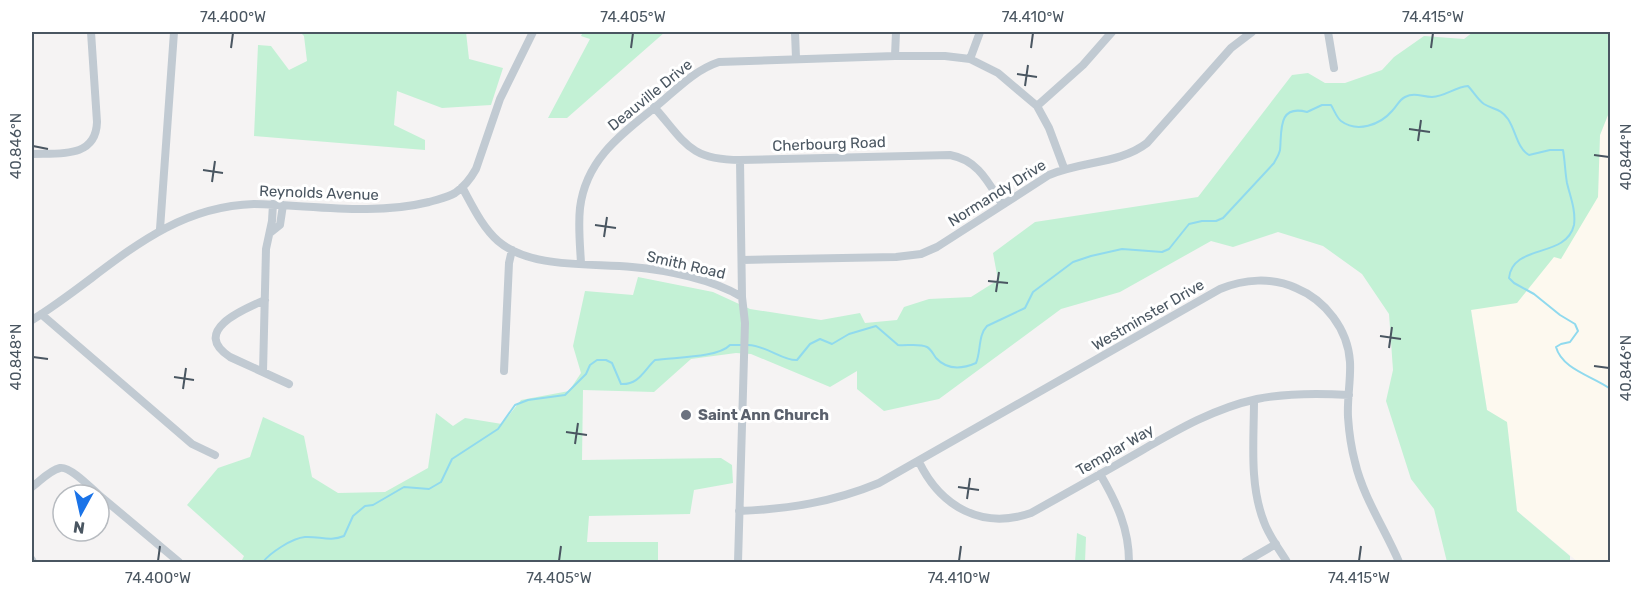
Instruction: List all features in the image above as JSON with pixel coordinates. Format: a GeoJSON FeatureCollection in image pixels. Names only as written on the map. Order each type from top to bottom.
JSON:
{"type":"FeatureCollection","features":[{"type":"Feature","properties":{"kind":"street"},"geometry":{"type":"LineString","coordinates":[[32,154],[76,151],[86,146],[94,134],[97,122],[92,32]]}},
{"type":"Feature","properties":{"kind":"street"},"geometry":{"type":"LineString","coordinates":[[160,229],[174,32]]}},
{"type":"Feature","properties":{"kind":"street"},"geometry":{"type":"LineString","coordinates":[[462,187],[476,169],[500,99],[534,32]]}},
{"type":"Feature","properties":{"kind":"street"},"geometry":{"type":"LineString","coordinates":[[795,32],[796,58]]}},
{"type":"Feature","properties":{"kind":"street"},"geometry":{"type":"LineString","coordinates":[[895,56],[896,32]]}},
{"type":"Feature","properties":{"kind":"street"},"geometry":{"type":"LineString","coordinates":[[970,59],[980,32]]}},
{"type":"Feature","properties":{"kind":"street"},"geometry":{"type":"LineString","coordinates":[[1037,106],[1083,65],[1112,32]]}},
{"type":"Feature","properties":{"kind":"street","name":"Normandy Drive"},"geometry":{"type":"LineString","coordinates":[[742,260],[913,255],[937,247],[1038,181],[1064,168],[1123,157],[1136,152],[1147,143],[1231,48],[1252,32]]}},
{"type":"Feature","properties":{"kind":"street"},"geometry":{"type":"LineString","coordinates":[[1328,32],[1334,68]]}},
{"type":"Feature","properties":{"kind":"street","name":"Deauville Drive"},"geometry":{"type":"LineString","coordinates":[[581,263],[580,211],[589,175],[609,145],[694,74],[711,65],[730,60],[895,56],[945,56],[970,59],[999,73],[1037,106],[1049,128],[1064,168]]}},
{"type":"Feature","properties":{"kind":"street","name":"Cherbourg Road"},"geometry":{"type":"LineString","coordinates":[[654,107],[694,152],[712,159],[950,155],[966,160],[980,170],[1002,204]]}},
{"type":"Feature","properties":{"kind":"street"},"geometry":{"type":"LineString","coordinates":[[738,562],[744,350],[740,160]]}},
{"type":"Feature","properties":{"kind":"street","name":"Reynolds Avenue"},"geometry":{"type":"LineString","coordinates":[[32,320],[160,229],[207,210],[236,205],[273,204],[394,208],[447,197],[462,187]]}},
{"type":"Feature","properties":{"kind":"street","name":"Smith Road"},"geometry":{"type":"LineString","coordinates":[[462,187],[493,236],[512,250],[539,260],[649,269],[726,287],[742,297]]}},
{"type":"Feature","properties":{"kind":"street"},"geometry":{"type":"LineString","coordinates":[[263,372],[266,249],[273,204]]}},
{"type":"Feature","properties":{"kind":"street"},"geometry":{"type":"LineString","coordinates":[[270,233],[280,225],[283,205]]}},
{"type":"Feature","properties":{"kind":"street"},"geometry":{"type":"LineString","coordinates":[[504,371],[509,263],[512,250]]}},
{"type":"Feature","properties":{"kind":"street","name":"Westminster Drive"},"geometry":{"type":"LineString","coordinates":[[739,511],[797,507],[838,499],[879,483],[1220,289],[1242,282],[1267,281],[1293,286],[1312,296],[1328,310],[1340,327],[1350,361],[1349,428],[1358,474],[1399,562]]}},
{"type":"Feature","properties":{"kind":"street"},"geometry":{"type":"LineString","coordinates":[[265,300],[226,320],[220,326],[216,336],[217,344],[225,354],[290,384]]}},
{"type":"Feature","properties":{"kind":"street"},"geometry":{"type":"LineString","coordinates":[[41,314],[192,444],[215,455]]}},
{"type":"Feature","properties":{"kind":"street","name":"Templar Way"},"geometry":{"type":"LineString","coordinates":[[919,462],[934,488],[953,505],[968,513],[993,518],[1015,517],[1031,513],[1186,425],[1210,414],[1254,400],[1300,394],[1349,395]]}},
{"type":"Feature","properties":{"kind":"street"},"geometry":{"type":"LineString","coordinates":[[1254,400],[1256,495],[1263,520],[1287,562]]}},
{"type":"Feature","properties":{"kind":"street"},"geometry":{"type":"LineString","coordinates":[[32,487],[57,469],[63,468],[85,483]]}},
{"type":"Feature","properties":{"kind":"street"},"geometry":{"type":"LineString","coordinates":[[1100,474],[1125,524],[1129,562]]}},
{"type":"Feature","properties":{"kind":"street"},"geometry":{"type":"LineString","coordinates":[[111,505],[179,562]]}},
{"type":"Feature","properties":{"kind":"street"},"geometry":{"type":"LineString","coordinates":[[1245,562],[1276,544]]}},
{"type":"Feature","properties":{"kind":"shaded area"},"geometry":{"type":"Polygon","coordinates":[[[1610,110],[1610,562],[1578,562],[1517,511],[1507,423],[1487,410],[1471,309],[1517,303],[1598,197],[1600,135],[1610,110]]]}},
{"type":"Feature","properties":{"kind":"green space"},"geometry":{"type":"Polygon","coordinates":[[[300,32],[466,32],[469,59],[503,68],[491,105],[442,108],[397,91],[394,125],[425,140],[425,150],[254,136],[258,45],[271,46],[289,70],[307,61],[304,36],[300,32]]]}},
{"type":"Feature","properties":{"kind":"green space"},"geometry":{"type":"Polygon","coordinates":[[[583,32],[665,32],[567,118],[548,118],[590,39],[581,36],[583,32]]]}},
{"type":"Feature","properties":{"kind":"green space"},"geometry":{"type":"Polygon","coordinates":[[[1473,32],[1610,32],[1610,110],[1600,135],[1598,197],[1561,259],[1554,257],[1517,303],[1471,310],[1487,410],[1507,422],[1517,511],[1570,556],[1570,562],[1447,562],[1434,509],[1411,479],[1386,401],[1393,370],[1389,314],[1362,274],[1323,246],[1278,232],[1233,247],[1211,241],[1120,292],[1061,309],[939,399],[884,411],[857,389],[857,371],[830,387],[751,354],[736,353],[691,359],[654,392],[583,390],[582,460],[721,458],[732,465],[733,483],[694,490],[690,514],[589,516],[587,542],[658,542],[658,562],[241,562],[244,556],[187,505],[218,468],[250,457],[263,417],[304,436],[312,477],[338,493],[385,492],[428,468],[436,413],[453,426],[465,418],[502,424],[521,400],[569,391],[581,373],[573,346],[585,291],[633,295],[638,277],[713,292],[750,309],[821,320],[860,313],[865,323],[897,320],[904,307],[929,299],[971,297],[998,280],[993,253],[1035,222],[1198,197],[1292,75],[1308,73],[1325,83],[1345,83],[1382,70],[1394,57],[1424,36],[1464,39],[1473,32]]]}},
{"type":"Feature","properties":{"kind":"green space"},"geometry":{"type":"Polygon","coordinates":[[[1077,533],[1086,537],[1085,562],[1075,562],[1077,533]]]}},
{"type":"Feature","properties":{"kind":"waterway"},"geometry":{"type":"LineString","coordinates":[[748,345],[797,360],[810,344],[820,339],[832,344],[849,334],[876,326],[898,345],[927,347],[945,365],[955,367],[971,365],[976,363],[982,334],[987,326],[1025,308],[1033,292],[1073,262],[1122,249],[1162,252],[1169,249],[1189,224],[1223,218],[1274,163],[1280,150],[1283,121],[1290,112],[1307,112],[1322,105],[1331,105],[1337,116],[1347,125],[1368,126],[1387,116],[1405,97],[1437,96],[1468,86],[1482,102],[1505,115],[1522,148],[1529,155],[1550,150],[1563,150],[1574,225],[1569,236],[1561,243],[1520,260],[1513,267],[1509,278],[1575,324],[1578,331],[1570,342],[1556,347],[1559,355],[1578,371],[1609,388]]}},
{"type":"Feature","properties":{"kind":"waterway"},"geometry":{"type":"LineString","coordinates":[[263,562],[282,546],[300,538],[334,539],[344,536],[353,516],[365,506],[373,505],[404,487],[429,489],[441,482],[452,459],[498,429],[515,405],[528,400],[565,395],[597,360],[612,363],[621,384],[627,384],[641,376],[655,360],[706,355],[730,345],[742,345]]}},
{"type":"Feature","properties":{"kind":"place","name":"Saint Ann Church"},"geometry":{"type":"Point","coordinates":[686,415]}}]}
